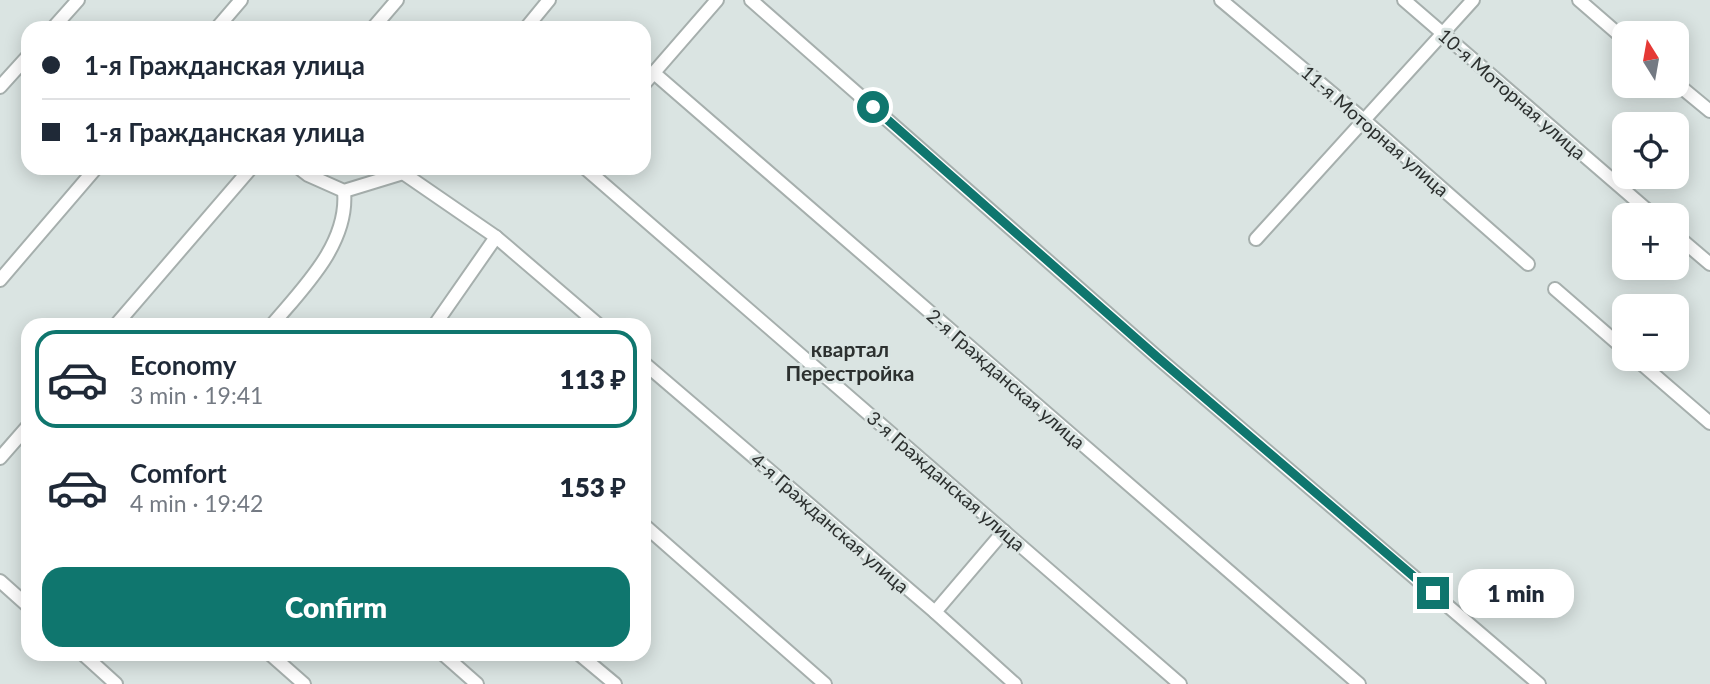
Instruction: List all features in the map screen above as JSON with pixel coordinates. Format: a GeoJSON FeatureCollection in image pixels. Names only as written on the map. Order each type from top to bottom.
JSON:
{"type":"FeatureCollection","features":[{"type":"Feature","properties":{"kind":"street"},"geometry":{"type":"LineString","coordinates":[[59,21],[78,0]]}},
{"type":"Feature","properties":{"kind":"street"},"geometry":{"type":"LineString","coordinates":[[223,21],[241,0]]}},
{"type":"Feature","properties":{"kind":"street"},"geometry":{"type":"LineString","coordinates":[[379,21],[397,0]]}},
{"type":"Feature","properties":{"kind":"street"},"geometry":{"type":"LineString","coordinates":[[532,21],[549,0]]}},
{"type":"Feature","properties":{"kind":"street"},"geometry":{"type":"LineString","coordinates":[[651,76],[717,0]]}},
{"type":"Feature","properties":{"kind":"street"},"geometry":{"type":"LineString","coordinates":[[751,0],[1147,348],[1539,684]]}},
{"type":"Feature","properties":{"kind":"street","name":"11-я Моторная улица"},"geometry":{"type":"LineString","coordinates":[[1221,0],[1364,120],[1528,264]]}},
{"type":"Feature","properties":{"kind":"street","name":"10-я Моторная улица"},"geometry":{"type":"LineString","coordinates":[[1404,0],[1639,203]]}},
{"type":"Feature","properties":{"kind":"street"},"geometry":{"type":"LineString","coordinates":[[1256,239],[1473,0]]}},
{"type":"Feature","properties":{"kind":"street"},"geometry":{"type":"LineString","coordinates":[[1579,0],[1612,29]]}},
{"type":"Feature","properties":{"kind":"street"},"geometry":{"type":"LineString","coordinates":[[0,87],[21,64]]}},
{"type":"Feature","properties":{"kind":"street","name":"2-я Гражданская улица"},"geometry":{"type":"LineString","coordinates":[[654,73],[1359,684]]}},
{"type":"Feature","properties":{"kind":"street"},"geometry":{"type":"LineString","coordinates":[[1689,94],[1710,111]]}},
{"type":"Feature","properties":{"kind":"street"},"geometry":{"type":"LineString","coordinates":[[0,280],[90,175]]}},
{"type":"Feature","properties":{"kind":"street"},"geometry":{"type":"LineString","coordinates":[[122,318],[245,175]]}},
{"type":"Feature","properties":{"kind":"street"},"geometry":{"type":"LineString","coordinates":[[308,175],[344,191],[393,175]]}},
{"type":"Feature","properties":{"kind":"street"},"geometry":{"type":"LineString","coordinates":[[411,175],[496,237],[591,318]]}},
{"type":"Feature","properties":{"kind":"street","name":"3-я Гражданская улица"},"geometry":{"type":"LineString","coordinates":[[593,175],[1180,684]]}},
{"type":"Feature","properties":{"kind":"street"},"geometry":{"type":"LineString","coordinates":[[278,318],[304,288],[334,245],[346,206],[344,191]]}},
{"type":"Feature","properties":{"kind":"street"},"geometry":{"type":"LineString","coordinates":[[440,318],[496,237]]}},
{"type":"Feature","properties":{"kind":"street"},"geometry":{"type":"LineString","coordinates":[[1689,246],[1710,264]]}},
{"type":"Feature","properties":{"kind":"street"},"geometry":{"type":"LineString","coordinates":[[1555,289],[1612,339]]}},
{"type":"Feature","properties":{"kind":"street","name":"4-я Гражданская улица"},"geometry":{"type":"LineString","coordinates":[[651,369],[1015,684]]}},
{"type":"Feature","properties":{"kind":"street"},"geometry":{"type":"LineString","coordinates":[[1650,371],[1710,423]]}},
{"type":"Feature","properties":{"kind":"street"},"geometry":{"type":"LineString","coordinates":[[0,458],[21,434]]}},
{"type":"Feature","properties":{"kind":"street"},"geometry":{"type":"LineString","coordinates":[[651,531],[825,684]]}},
{"type":"Feature","properties":{"kind":"street"},"geometry":{"type":"LineString","coordinates":[[934,612],[1004,531]]}},
{"type":"Feature","properties":{"kind":"street"},"geometry":{"type":"LineString","coordinates":[[0,581],[21,600]]}},
{"type":"Feature","properties":{"kind":"street"},"geometry":{"type":"LineString","coordinates":[[91,661],[116,684]]}},
{"type":"Feature","properties":{"kind":"street"},"geometry":{"type":"LineString","coordinates":[[278,661],[304,684]]}},
{"type":"Feature","properties":{"kind":"street"},"geometry":{"type":"LineString","coordinates":[[451,661],[477,684]]}},
{"type":"Feature","properties":{"kind":"street"},"geometry":{"type":"LineString","coordinates":[[587,661],[615,684]]}},
{"type":"Feature","properties":{"kind":"district","name":"квартал Перестройка"},"geometry":{"type":"Point","coordinates":[850,362]}},
{"type":"Feature","properties":{"kind":"route"},"geometry":{"type":"LineString","coordinates":[[873,107],[1157,357],[1433,593]]}}]}
